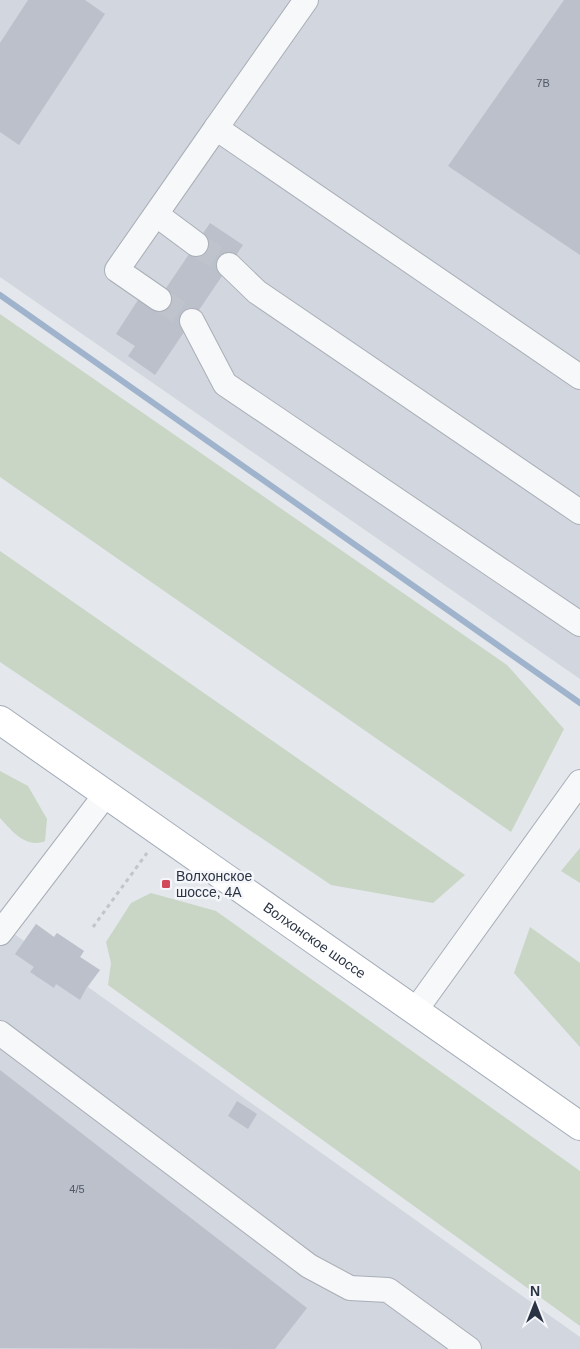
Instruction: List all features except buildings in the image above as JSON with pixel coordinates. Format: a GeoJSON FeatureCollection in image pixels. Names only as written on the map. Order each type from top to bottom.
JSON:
{"type":"FeatureCollection","features":[{"type":"Feature","properties":{"kind":"main road","name":"Волхонское шоссе"},"geometry":{"type":"LineString","coordinates":[[0,720],[580,1126]]}},
{"type":"Feature","properties":{"kind":"street"},"geometry":{"type":"LineString","coordinates":[[159,299],[117,270],[306,0]]}},
{"type":"Feature","properties":{"kind":"street"},"geometry":{"type":"LineString","coordinates":[[216,128],[580,377]]}},
{"type":"Feature","properties":{"kind":"street"},"geometry":{"type":"LineString","coordinates":[[157,215],[196,244]]}},
{"type":"Feature","properties":{"kind":"street"},"geometry":{"type":"LineString","coordinates":[[229,265],[258,292],[580,512]]}},
{"type":"Feature","properties":{"kind":"street"},"geometry":{"type":"LineString","coordinates":[[192,321],[225,384],[580,624]]}},
{"type":"Feature","properties":{"kind":"street"},"geometry":{"type":"LineString","coordinates":[[415,1010],[580,782]]}},
{"type":"Feature","properties":{"kind":"street"},"geometry":{"type":"LineString","coordinates":[[0,933],[106,794]]}},
{"type":"Feature","properties":{"kind":"street"},"geometry":{"type":"LineString","coordinates":[[0,1033],[309,1266],[350,1288],[388,1290],[469,1349]]}},
{"type":"Feature","properties":{"kind":"path"},"geometry":{"type":"LineString","coordinates":[[93,927],[147,853]]}},
{"type":"Feature","properties":{"kind":"shaded area"},"geometry":{"type":"Polygon","coordinates":[[[0,0],[580,0],[580,679],[0,277],[0,0]]]}},
{"type":"Feature","properties":{"kind":"shaded area"},"geometry":{"type":"Polygon","coordinates":[[[0,924],[24,941],[36,924],[54,937],[57,933],[84,951],[80,957],[100,970],[88,987],[580,1337],[580,1349],[0,1349],[0,924]]]}},
{"type":"Feature","properties":{"kind":"green space"},"geometry":{"type":"Polygon","coordinates":[[[0,314],[507,665],[564,729],[511,832],[0,477],[0,314]]]}},
{"type":"Feature","properties":{"kind":"green space"},"geometry":{"type":"Polygon","coordinates":[[[0,551],[465,875],[433,903],[331,885],[0,662],[0,551]]]}},
{"type":"Feature","properties":{"kind":"green space"},"geometry":{"type":"Polygon","coordinates":[[[0,771],[28,786],[47,819],[45,841],[32,843],[26,841],[0,818],[0,771]]]}},
{"type":"Feature","properties":{"kind":"green space"},"geometry":{"type":"Polygon","coordinates":[[[580,848],[580,883],[561,871],[580,848]]]}},
{"type":"Feature","properties":{"kind":"green space"},"geometry":{"type":"Polygon","coordinates":[[[151,893],[216,911],[580,1171],[580,1326],[108,985],[111,963],[106,942],[131,903],[151,893]]]}},
{"type":"Feature","properties":{"kind":"green space"},"geometry":{"type":"Polygon","coordinates":[[[530,927],[580,963],[580,1047],[514,973],[530,927]]]}},
{"type":"Feature","properties":{"kind":"waterway"},"geometry":{"type":"LineString","coordinates":[[0,295],[580,703]]}},
{"type":"Feature","properties":{"kind":"tunnel"},"geometry":{"type":"LineString","coordinates":[[196,244],[229,265]]}},
{"type":"Feature","properties":{"kind":"tunnel"},"geometry":{"type":"LineString","coordinates":[[159,299],[192,321]]}},
{"type":"Feature","properties":{"kind":"place","name":"Волхонское шоссе, 4А"},"geometry":{"type":"Point","coordinates":[166,884]}}]}
